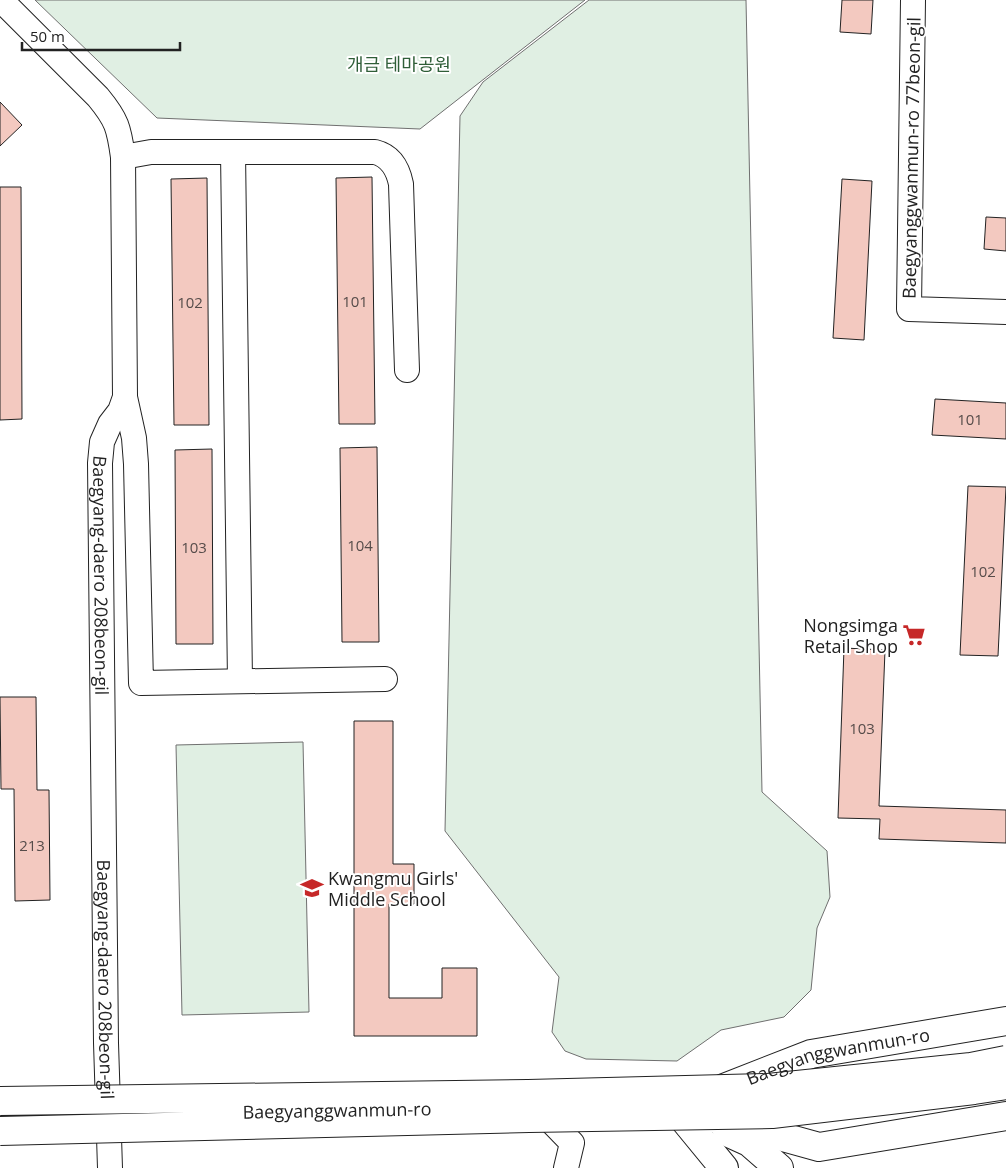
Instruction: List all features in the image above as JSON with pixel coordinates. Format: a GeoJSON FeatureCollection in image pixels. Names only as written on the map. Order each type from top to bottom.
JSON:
{"type":"FeatureCollection","features":[{"type":"Feature","properties":{"kind":"main road","name":"Baegyanggwanmun-ro"},"geometry":{"type":"LineString","coordinates":[[674,1107],[811,1054],[1006,1021]]}},
{"type":"Feature","properties":{"kind":"main road"},"geometry":{"type":"LineString","coordinates":[[0,1101],[528,1094],[768,1088],[971,1067],[1006,1060]]}},
{"type":"Feature","properties":{"kind":"main road"},"geometry":{"type":"LineString","coordinates":[[0,1131],[772,1114],[1006,1085]]}},
{"type":"Feature","properties":{"kind":"main road","name":"Baegyanggwanmun-ro"},"geometry":{"type":"LineString","coordinates":[[0,1115],[674,1107],[819,1147],[1006,1116]]}},
{"type":"Feature","properties":{"kind":"main road"},"geometry":{"type":"LineString","coordinates":[[674,1107],[724,1168]]}},
{"type":"Feature","properties":{"kind":"main road"},"geometry":{"type":"LineString","coordinates":[[674,1107],[750,1142],[779,1168]]}},
{"type":"Feature","properties":{"kind":"street","name":"Baegyang-daero 208beon-gil"},"geometry":{"type":"LineString","coordinates":[[2,0],[98,97],[112,114],[119,132],[124,157],[125,397],[120,411],[110,424],[102,442],[100,463],[106,1043],[110,1168]]}},
{"type":"Feature","properties":{"kind":"street","name":"Baegyanggwanmun-ro 77beon-gil"},"geometry":{"type":"LineString","coordinates":[[914,0],[909,309],[1006,312]]}},
{"type":"Feature","properties":{"kind":"street"},"geometry":{"type":"LineString","coordinates":[[124,157],[151,152],[376,152],[382,154],[392,162],[398,171],[401,184],[407,370]]}},
{"type":"Feature","properties":{"kind":"street"},"geometry":{"type":"LineString","coordinates":[[233,152],[240,681]]}},
{"type":"Feature","properties":{"kind":"street"},"geometry":{"type":"LineString","coordinates":[[125,397],[134,438],[136,464],[141,682],[385,679]]}},
{"type":"Feature","properties":{"kind":"street"},"geometry":{"type":"LineString","coordinates":[[538,1108],[572,1143],[566,1168]]}},
{"type":"Feature","properties":{"kind":"green space","name":"개금 테마공원"},"geometry":{"type":"Polygon","coordinates":[[[35,0],[585,0],[420,129],[157,118],[35,0]]]}},
{"type":"Feature","properties":{"kind":"green space"},"geometry":{"type":"Polygon","coordinates":[[[589,0],[746,0],[762,792],[827,851],[830,897],[817,928],[811,990],[784,1017],[721,1030],[677,1061],[586,1059],[565,1051],[552,1032],[559,977],[445,831],[460,116],[483,82],[589,0]]]}},
{"type":"Feature","properties":{"kind":"green space"},"geometry":{"type":"Polygon","coordinates":[[[303,742],[309,1012],[182,1015],[176,745],[303,742]]]}},
{"type":"Feature","properties":{"kind":"building"},"geometry":{"type":"Polygon","coordinates":[[[842,0],[873,0],[871,34],[840,32],[842,0]]]}},
{"type":"Feature","properties":{"kind":"building"},"geometry":{"type":"Polygon","coordinates":[[[0,102],[22,125],[0,146],[0,102]]]}},
{"type":"Feature","properties":{"kind":"building"},"geometry":{"type":"Polygon","coordinates":[[[372,177],[375,424],[339,424],[336,178],[372,177]]]}},
{"type":"Feature","properties":{"kind":"building"},"geometry":{"type":"Polygon","coordinates":[[[207,178],[209,425],[174,425],[171,179],[207,178]]]}},
{"type":"Feature","properties":{"kind":"building"},"geometry":{"type":"Polygon","coordinates":[[[842,179],[872,181],[864,340],[833,338],[842,179]]]}},
{"type":"Feature","properties":{"kind":"building"},"geometry":{"type":"Polygon","coordinates":[[[0,187],[21,187],[22,419],[0,420],[0,187]]]}},
{"type":"Feature","properties":{"kind":"building"},"geometry":{"type":"Polygon","coordinates":[[[986,217],[1006,218],[1006,251],[984,249],[986,217]]]}},
{"type":"Feature","properties":{"kind":"building"},"geometry":{"type":"Polygon","coordinates":[[[935,399],[1006,403],[1006,439],[932,435],[935,399]]]}},
{"type":"Feature","properties":{"kind":"building"},"geometry":{"type":"Polygon","coordinates":[[[377,447],[379,642],[342,642],[340,448],[377,447]]]}},
{"type":"Feature","properties":{"kind":"building"},"geometry":{"type":"Polygon","coordinates":[[[212,449],[213,644],[176,644],[175,450],[212,449]]]}},
{"type":"Feature","properties":{"kind":"building"},"geometry":{"type":"Polygon","coordinates":[[[968,486],[1006,487],[998,656],[960,655],[968,486]]]}},
{"type":"Feature","properties":{"kind":"building"},"geometry":{"type":"Polygon","coordinates":[[[844,648],[885,650],[879,806],[1006,810],[1006,843],[879,839],[880,819],[838,818],[844,648]]]}},
{"type":"Feature","properties":{"kind":"building"},"geometry":{"type":"Polygon","coordinates":[[[0,697],[36,697],[37,790],[49,790],[50,900],[15,901],[14,789],[1,789],[0,697]]]}},
{"type":"Feature","properties":{"kind":"building"},"geometry":{"type":"Polygon","coordinates":[[[354,721],[393,721],[393,864],[414,864],[414,904],[389,904],[389,998],[442,998],[442,968],[477,968],[477,1036],[354,1036],[354,721]]]}},
{"type":"Feature","properties":{"kind":"place","name":"Nongsimga Retail Shop"},"geometry":{"type":"Point","coordinates":[914,635]}},
{"type":"Feature","properties":{"kind":"place","name":"Kwangmu Girls' Middle School"},"geometry":{"type":"Point","coordinates":[312,888]}}]}
